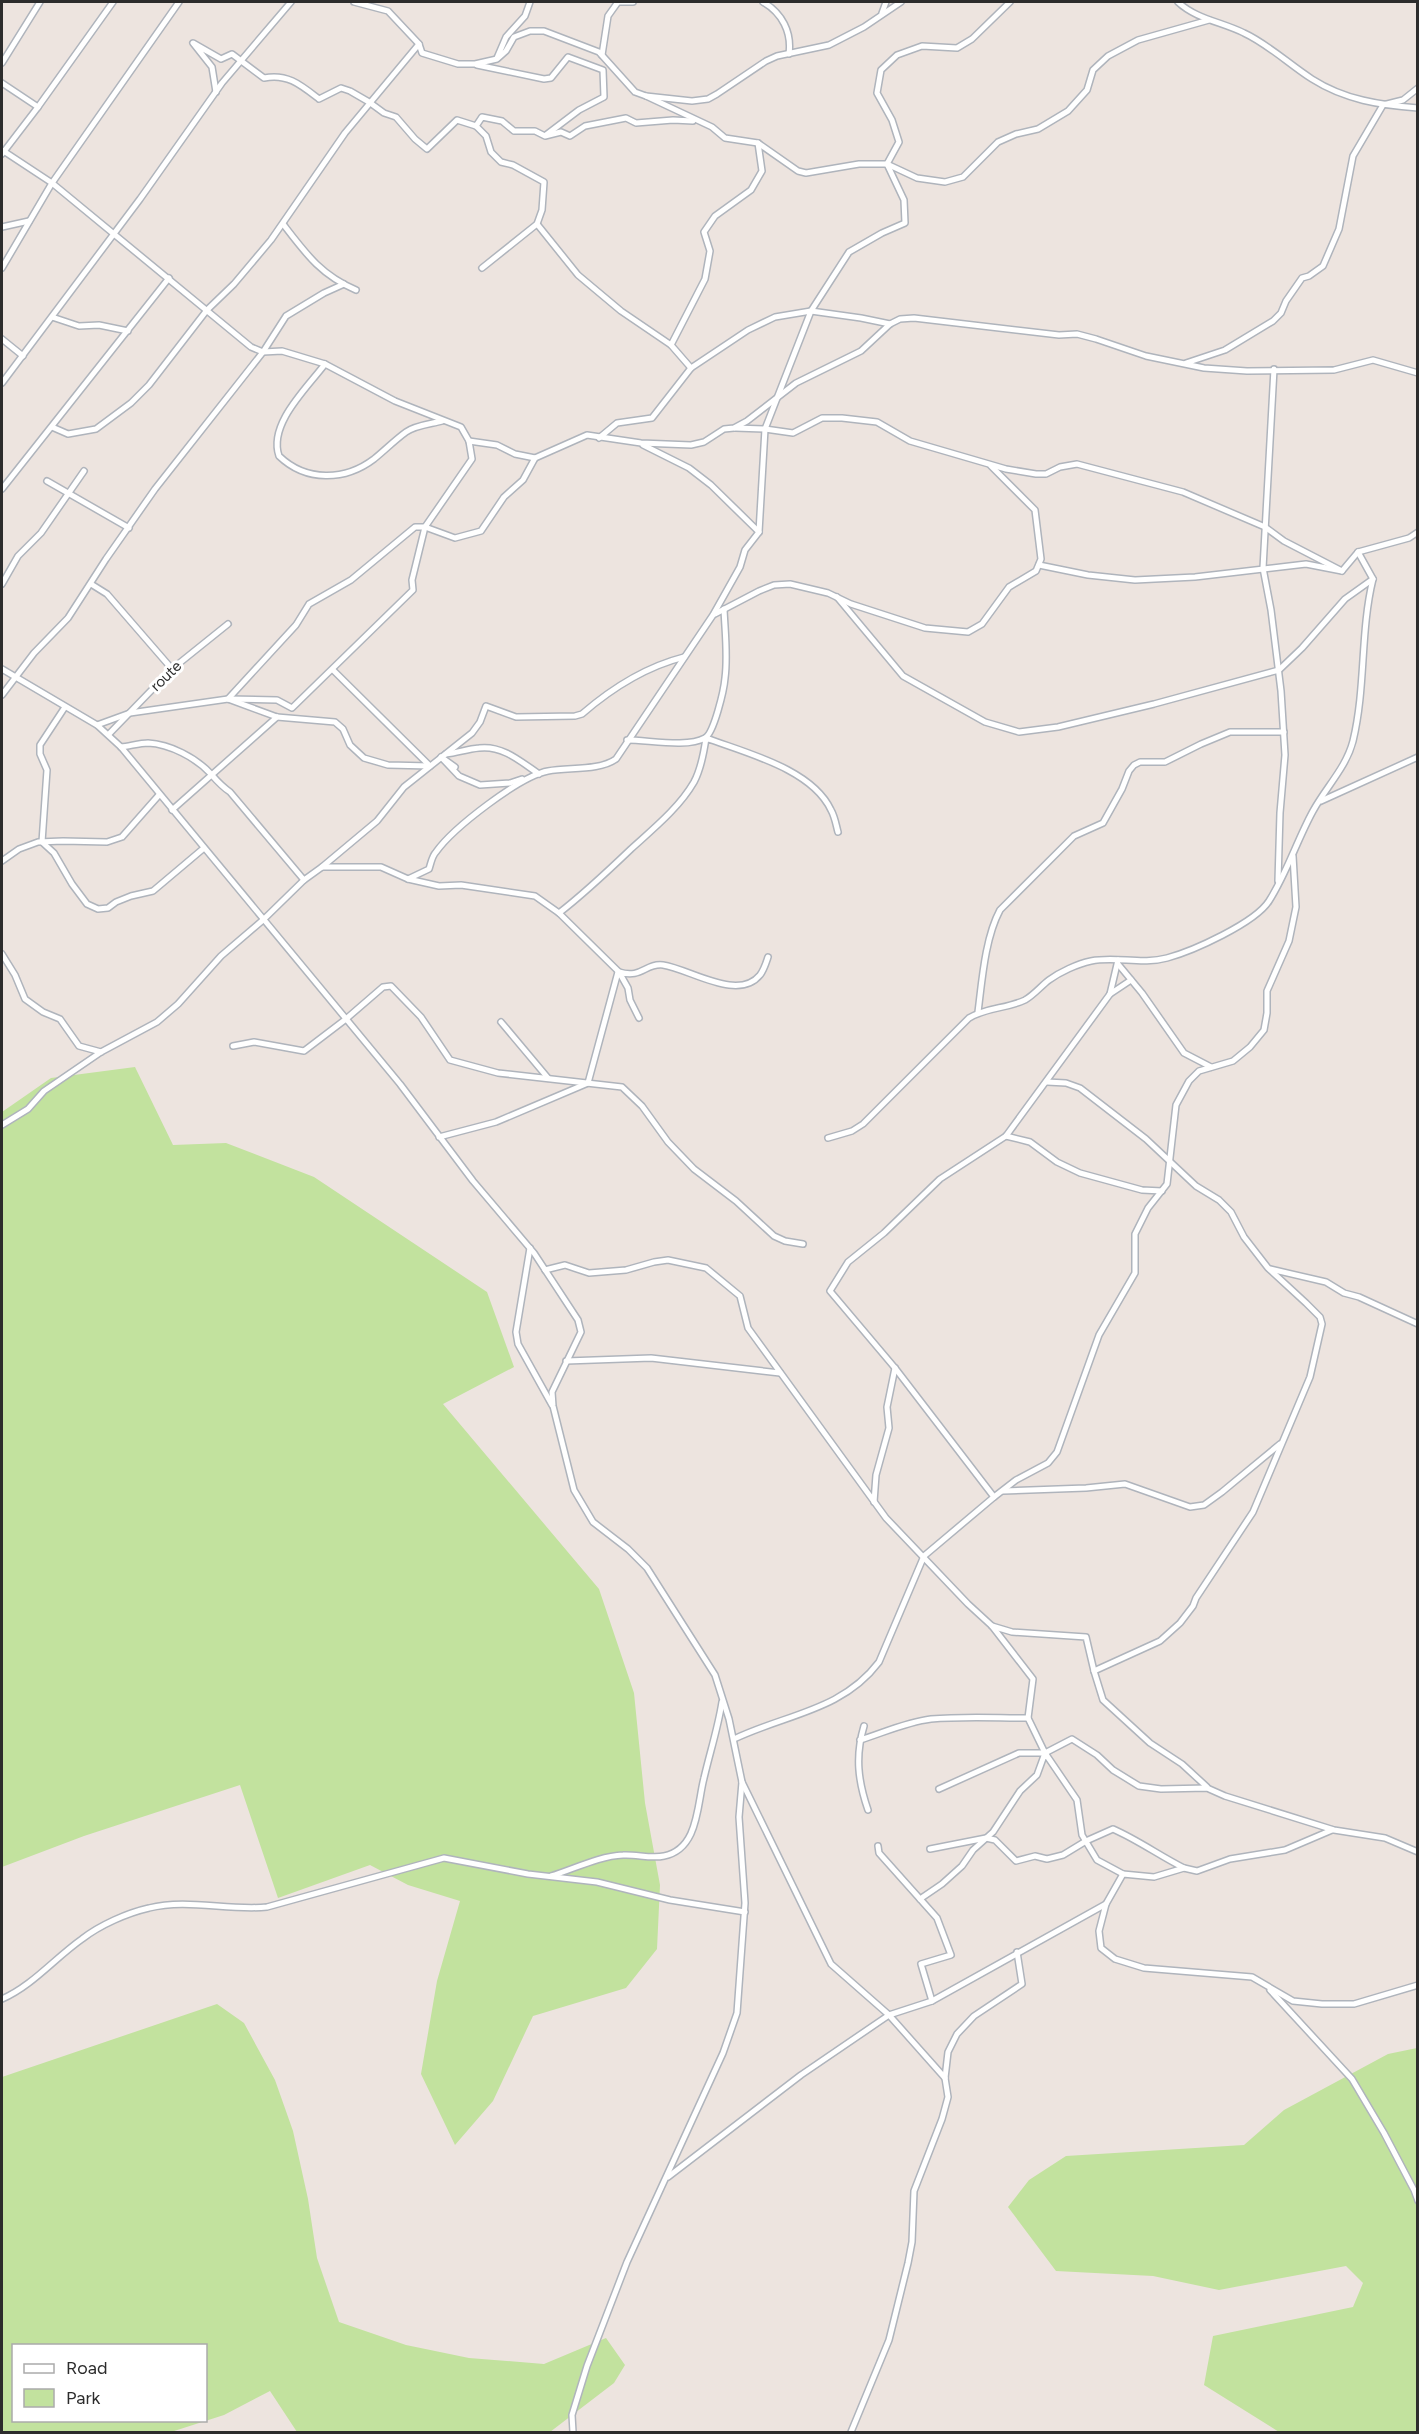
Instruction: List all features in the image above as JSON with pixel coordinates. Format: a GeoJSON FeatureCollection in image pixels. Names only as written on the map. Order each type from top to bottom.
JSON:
{"type":"FeatureCollection","features":[{"type":"Feature","properties":{"kind":"street"},"geometry":{"type":"LineString","coordinates":[[97,725],[130,713],[228,699],[277,700],[292,708],[413,590],[412,580],[425,527],[472,459],[470,441],[461,427],[395,401],[325,364],[282,351],[263,352],[251,347],[52,183],[2,151],[38,107],[113,2]]}},
{"type":"Feature","properties":{"kind":"street"},"geometry":{"type":"LineString","coordinates":[[2,268],[52,183],[179,2]]}},
{"type":"Feature","properties":{"kind":"street"},"geometry":{"type":"LineString","coordinates":[[2,383],[114,234],[216,92],[291,2]]}},
{"type":"Feature","properties":{"kind":"street"},"geometry":{"type":"LineString","coordinates":[[355,2],[373,5],[388,11],[418,44],[422,53],[440,60],[458,64],[476,64],[544,79],[551,78],[568,57],[603,70],[604,98],[579,110],[545,136]]}},
{"type":"Feature","properties":{"kind":"street"},"geometry":{"type":"LineString","coordinates":[[496,59],[506,37],[525,16],[530,2]]}},
{"type":"Feature","properties":{"kind":"street"},"geometry":{"type":"LineString","coordinates":[[602,55],[608,16],[618,2],[633,2]]}},
{"type":"Feature","properties":{"kind":"street"},"geometry":{"type":"LineString","coordinates":[[763,2],[776,9],[785,24],[789,54]]}},
{"type":"Feature","properties":{"kind":"street"},"geometry":{"type":"LineString","coordinates":[[882,13],[886,2]]}},
{"type":"Feature","properties":{"kind":"street"},"geometry":{"type":"LineString","coordinates":[[646,96],[692,101],[708,99],[765,61],[777,56],[829,45],[864,27],[901,2]]}},
{"type":"Feature","properties":{"kind":"street"},"geometry":{"type":"LineString","coordinates":[[887,164],[899,142],[892,120],[878,93],[881,70],[897,55],[922,46],[957,48],[972,39],[1010,2]]}},
{"type":"Feature","properties":{"kind":"street"},"geometry":{"type":"LineString","coordinates":[[1178,2],[1209,20],[1245,33],[1314,81],[1352,99],[1418,108]]}},
{"type":"Feature","properties":{"kind":"street"},"geometry":{"type":"LineString","coordinates":[[2,63],[36,3]]}},
{"type":"Feature","properties":{"kind":"street"},"geometry":{"type":"LineString","coordinates":[[476,64],[496,59],[506,51],[514,37],[530,31],[544,30],[602,55],[635,92],[712,127],[725,138],[758,143],[798,171],[806,173],[859,165],[887,164],[917,178],[945,182],[963,177],[998,142],[1016,134],[1038,129],[1068,111],[1088,90],[1093,70],[1108,56],[1138,40],[1209,20]]}},
{"type":"Feature","properties":{"kind":"street"},"geometry":{"type":"LineString","coordinates":[[216,92],[212,67],[193,43],[222,59],[232,54],[264,78],[277,76],[295,81],[319,99],[341,88],[369,102],[384,114],[396,117],[415,139],[427,148],[457,120],[476,126],[486,136],[491,152],[501,162],[513,165],[544,183],[542,210],[537,224],[482,268]]}},
{"type":"Feature","properties":{"kind":"street"},"geometry":{"type":"LineString","coordinates":[[52,427],[68,434],[96,429],[131,403],[149,385],[207,310],[234,284],[284,224],[338,142],[418,44]]}},
{"type":"Feature","properties":{"kind":"street"},"geometry":{"type":"LineString","coordinates":[[2,83],[38,107]]}},
{"type":"Feature","properties":{"kind":"street"},"geometry":{"type":"LineString","coordinates":[[1184,364],[1225,350],[1273,321],[1281,313],[1286,301],[1302,278],[1310,276],[1323,266],[1339,229],[1353,156],[1383,105],[1403,100],[1418,88]]}},
{"type":"Feature","properties":{"kind":"street"},"geometry":{"type":"LineString","coordinates":[[476,126],[482,117],[502,121],[514,131],[535,131],[545,136],[561,132],[570,136],[585,126],[626,118],[636,123],[674,120],[698,122]]}},
{"type":"Feature","properties":{"kind":"street"},"geometry":{"type":"LineString","coordinates":[[670,345],[705,279],[710,251],[704,232],[715,216],[751,190],[762,171],[758,143]]}},
{"type":"Feature","properties":{"kind":"street"},"geometry":{"type":"LineString","coordinates":[[443,756],[459,776],[480,785],[510,783],[539,774],[612,762],[616,759],[713,615],[740,567],[745,550],[759,532],[765,429],[811,312],[849,252],[905,223],[904,200],[887,164]]}},
{"type":"Feature","properties":{"kind":"street"},"geometry":{"type":"LineString","coordinates":[[2,227],[29,221]]}},
{"type":"Feature","properties":{"kind":"street"},"geometry":{"type":"LineString","coordinates":[[284,224],[314,264],[356,290]]}},
{"type":"Feature","properties":{"kind":"street"},"geometry":{"type":"LineString","coordinates":[[537,224],[578,275],[621,310],[670,345],[691,368]]}},
{"type":"Feature","properties":{"kind":"street"},"geometry":{"type":"LineString","coordinates":[[2,489],[169,278]]}},
{"type":"Feature","properties":{"kind":"street"},"geometry":{"type":"LineString","coordinates":[[2,695],[14,677],[58,626],[68,618],[155,489],[263,352],[289,313],[344,284]]}},
{"type":"Feature","properties":{"kind":"street"},"geometry":{"type":"LineString","coordinates":[[599,438],[617,423],[652,418],[691,368],[748,330],[775,317],[811,312],[890,324]]}},
{"type":"Feature","properties":{"kind":"street"},"geometry":{"type":"LineString","coordinates":[[52,317],[79,326],[99,325],[128,331]]}},
{"type":"Feature","properties":{"kind":"street"},"geometry":{"type":"LineString","coordinates":[[734,429],[796,383],[861,351],[890,324],[900,319],[914,318],[1077,334],[1146,356],[1204,368],[1247,371],[1334,370],[1373,360],[1418,373]]}},
{"type":"Feature","properties":{"kind":"street"},"geometry":{"type":"LineString","coordinates":[[2,339],[22,356]]}},
{"type":"Feature","properties":{"kind":"street"},"geometry":{"type":"LineString","coordinates":[[325,364],[282,421],[278,435],[279,456],[311,475],[332,475],[349,471],[374,459],[408,430],[444,420]]}},
{"type":"Feature","properties":{"kind":"street"},"geometry":{"type":"LineString","coordinates":[[1274,369],[1263,568],[1279,670],[1284,732],[1285,755],[1280,813],[1278,884]]}},
{"type":"Feature","properties":{"kind":"street"},"geometry":{"type":"LineString","coordinates":[[470,441],[497,445],[515,454],[535,458],[587,435],[641,443],[691,445],[704,442],[724,429],[765,429],[793,434],[822,418],[877,422],[910,441],[990,464],[1036,474],[1046,474],[1060,467],[1077,464],[1183,492],[1265,527],[1284,541],[1342,571]]}},
{"type":"Feature","properties":{"kind":"street"},"geometry":{"type":"LineString","coordinates":[[641,443],[689,468],[711,484],[759,532]]}},
{"type":"Feature","properties":{"kind":"street"},"geometry":{"type":"LineString","coordinates":[[228,699],[297,625],[309,604],[351,580],[415,527],[425,527],[455,538],[480,531],[504,496],[523,480],[535,458]]}},
{"type":"Feature","properties":{"kind":"street"},"geometry":{"type":"LineString","coordinates":[[713,615],[774,585],[790,584],[828,592],[925,628],[968,632],[982,624],[1009,587],[1036,571],[1041,559],[1035,510],[990,464]]}},
{"type":"Feature","properties":{"kind":"street"},"geometry":{"type":"LineString","coordinates":[[2,584],[18,556],[41,533],[67,492],[84,471]]}},
{"type":"Feature","properties":{"kind":"street"},"geometry":{"type":"LineString","coordinates":[[47,481],[129,528]]}},
{"type":"Feature","properties":{"kind":"street"},"geometry":{"type":"LineString","coordinates":[[1342,571],[1358,552],[1409,538],[1418,532]]}},
{"type":"Feature","properties":{"kind":"street"},"geometry":{"type":"LineString","coordinates":[[828,1138],[852,1131],[863,1124],[969,1018],[978,1012],[1026,999],[1050,979],[1070,968],[1090,961],[1154,962],[1178,955],[1223,935],[1268,903],[1293,856],[1313,811],[1337,777],[1353,743],[1362,693],[1367,604],[1373,579],[1358,552]]}},
{"type":"Feature","properties":{"kind":"street"},"geometry":{"type":"LineString","coordinates":[[1039,565],[1088,575],[1135,580],[1306,564],[1342,571]]}},
{"type":"Feature","properties":{"kind":"street"},"geometry":{"type":"LineString","coordinates":[[837,597],[903,676],[985,722],[1019,732],[1058,726],[1154,704],[1279,670],[1302,648],[1345,598],[1373,579]]}},
{"type":"Feature","properties":{"kind":"street"},"geometry":{"type":"LineString","coordinates":[[91,584],[107,594],[172,669]]}},
{"type":"Feature","properties":{"kind":"street"},"geometry":{"type":"LineString","coordinates":[[559,913],[609,872],[653,831],[694,780],[705,750],[706,738],[712,730],[725,679],[724,609]]}},
{"type":"Feature","properties":{"kind":"street","name":"route"},"geometry":{"type":"LineString","coordinates":[[109,734],[172,669],[228,624]]}},
{"type":"Feature","properties":{"kind":"street"},"geometry":{"type":"LineString","coordinates":[[2,1125],[28,1109],[44,1092],[101,1052],[142,1032],[178,1004],[221,956],[263,920],[304,880],[377,821],[404,787],[472,733],[480,723],[486,706],[516,717],[575,716],[582,714],[628,679],[663,662],[684,657]]}},
{"type":"Feature","properties":{"kind":"street"},"geometry":{"type":"LineString","coordinates":[[2,669],[97,725],[121,747],[400,1084],[439,1137],[530,1248],[545,1270],[578,1320],[581,1332],[552,1392],[553,1406],[574,1490],[593,1522],[628,1549],[646,1568],[715,1675],[734,1740],[742,1782],[831,1964],[889,2015],[945,2078]]}},
{"type":"Feature","properties":{"kind":"street"},"geometry":{"type":"LineString","coordinates":[[333,670],[430,766]]}},
{"type":"Feature","properties":{"kind":"street"},"geometry":{"type":"LineString","coordinates":[[228,699],[277,717],[335,722],[343,729],[350,745],[364,758],[388,765],[430,766]]}},
{"type":"Feature","properties":{"kind":"street"},"geometry":{"type":"LineString","coordinates":[[42,842],[46,770],[40,754],[40,745],[65,707]]}},
{"type":"Feature","properties":{"kind":"street"},"geometry":{"type":"LineString","coordinates":[[172,810],[277,717]]}},
{"type":"Feature","properties":{"kind":"street"},"geometry":{"type":"LineString","coordinates":[[978,1012],[983,970],[1000,910],[1074,836],[1103,824],[1134,765],[1140,762],[1165,762],[1230,732],[1284,732]]}},
{"type":"Feature","properties":{"kind":"street"},"geometry":{"type":"LineString","coordinates":[[627,740],[675,744],[706,738],[793,771],[813,786],[831,809],[838,832]]}},
{"type":"Feature","properties":{"kind":"street"},"geometry":{"type":"LineString","coordinates":[[121,747],[148,743],[169,747],[194,760],[212,775],[218,784],[230,792],[304,880]]}},
{"type":"Feature","properties":{"kind":"street"},"geometry":{"type":"LineString","coordinates":[[443,756],[492,747],[506,752],[539,774]]}},
{"type":"Feature","properties":{"kind":"street"},"geometry":{"type":"LineString","coordinates":[[443,756],[455,767]]}},
{"type":"Feature","properties":{"kind":"street"},"geometry":{"type":"LineString","coordinates":[[1319,802],[1418,757]]}},
{"type":"Feature","properties":{"kind":"street"},"geometry":{"type":"LineString","coordinates":[[408,879],[429,869],[434,853],[455,831],[527,778]]}},
{"type":"Feature","properties":{"kind":"street"},"geometry":{"type":"LineString","coordinates":[[2,861],[19,849],[42,842],[107,842],[122,837],[159,795]]}},
{"type":"Feature","properties":{"kind":"street"},"geometry":{"type":"LineString","coordinates":[[42,842],[54,853],[87,904],[98,909],[108,908],[131,896],[153,891],[204,848]]}},
{"type":"Feature","properties":{"kind":"street"},"geometry":{"type":"LineString","coordinates":[[734,1740],[754,1729],[829,1704],[868,1676],[879,1662],[924,1557],[993,1497],[1016,1480],[1048,1463],[1057,1452],[1100,1335],[1135,1274],[1135,1234],[1148,1208],[1167,1184],[1176,1105],[1189,1081],[1199,1071],[1233,1061],[1250,1047],[1264,1030],[1268,991],[1289,941],[1296,907],[1293,856]]}},
{"type":"Feature","properties":{"kind":"street"},"geometry":{"type":"LineString","coordinates":[[322,867],[381,867],[408,879],[439,886],[461,885],[535,896],[559,913],[619,972],[628,988],[630,1000],[639,1018]]}},
{"type":"Feature","properties":{"kind":"street"},"geometry":{"type":"LineString","coordinates":[[2,954],[15,975],[25,999],[43,1012],[60,1019],[79,1046],[101,1052]]}},
{"type":"Feature","properties":{"kind":"street"},"geometry":{"type":"LineString","coordinates":[[619,972],[634,975],[660,965],[737,986],[752,982],[761,974],[768,957]]}},
{"type":"Feature","properties":{"kind":"street"},"geometry":{"type":"LineString","coordinates":[[1118,962],[1184,1053],[1211,1067]]}},
{"type":"Feature","properties":{"kind":"street"},"geometry":{"type":"LineString","coordinates":[[1110,994],[1118,962]]}},
{"type":"Feature","properties":{"kind":"street"},"geometry":{"type":"LineString","coordinates":[[588,1083],[619,972]]}},
{"type":"Feature","properties":{"kind":"street"},"geometry":{"type":"LineString","coordinates":[[993,1497],[895,1368],[830,1292],[848,1262],[884,1233],[940,1179],[1006,1136],[1110,994],[1131,980]]}},
{"type":"Feature","properties":{"kind":"street"},"geometry":{"type":"LineString","coordinates":[[233,1046],[254,1042],[304,1051],[383,987],[391,986],[421,1017],[450,1060],[485,1071],[622,1087],[642,1106],[668,1142],[694,1168],[736,1201],[774,1236],[785,1241],[803,1244]]}},
{"type":"Feature","properties":{"kind":"street"},"geometry":{"type":"LineString","coordinates":[[501,1022],[548,1078]]}},
{"type":"Feature","properties":{"kind":"street"},"geometry":{"type":"LineString","coordinates":[[1047,1082],[1066,1083],[1080,1088],[1146,1139],[1196,1186],[1226,1206],[1268,1268],[1320,1317],[1322,1323],[1310,1377],[1253,1512],[1180,1623],[1160,1641],[1094,1671]]}},
{"type":"Feature","properties":{"kind":"street"},"geometry":{"type":"LineString","coordinates":[[439,1137],[496,1122],[588,1083]]}},
{"type":"Feature","properties":{"kind":"street"},"geometry":{"type":"LineString","coordinates":[[1006,1136],[1030,1142],[1057,1162],[1080,1173],[1142,1190],[1162,1191]]}},
{"type":"Feature","properties":{"kind":"street"},"geometry":{"type":"LineString","coordinates":[[530,1248],[516,1332],[518,1344],[553,1406]]}},
{"type":"Feature","properties":{"kind":"street"},"geometry":{"type":"LineString","coordinates":[[545,1270],[569,1266],[589,1273],[626,1270],[668,1260],[706,1268],[740,1296],[748,1328],[874,1503],[898,1533],[992,1626],[1033,1678],[1028,1718],[1045,1753],[1077,1800],[1082,1835],[1097,1860],[1124,1874],[1154,1876],[1184,1868]]}},
{"type":"Feature","properties":{"kind":"street"},"geometry":{"type":"LineString","coordinates":[[1268,1268],[1326,1282],[1344,1293],[1359,1297],[1418,1324]]}},
{"type":"Feature","properties":{"kind":"street"},"geometry":{"type":"LineString","coordinates":[[566,1361],[651,1358],[780,1373]]}},
{"type":"Feature","properties":{"kind":"street"},"geometry":{"type":"LineString","coordinates":[[874,1503],[876,1475],[889,1428],[888,1407],[895,1368]]}},
{"type":"Feature","properties":{"kind":"street"},"geometry":{"type":"LineString","coordinates":[[1003,1491],[1125,1484],[1190,1507],[1204,1504],[1222,1492],[1282,1443]]}},
{"type":"Feature","properties":{"kind":"street"},"geometry":{"type":"LineString","coordinates":[[992,1626],[1012,1632],[1086,1637],[1103,1700],[1150,1743],[1182,1764],[1207,1788],[1225,1796],[1334,1830],[1385,1838],[1418,1850]]}},
{"type":"Feature","properties":{"kind":"street"},"geometry":{"type":"LineString","coordinates":[[549,1876],[621,1855],[665,1856],[680,1847],[692,1831],[699,1810],[702,1784],[718,1728],[722,1700]]}},
{"type":"Feature","properties":{"kind":"street"},"geometry":{"type":"LineString","coordinates":[[860,1740],[884,1734],[905,1724],[930,1719],[1028,1718]]}},
{"type":"Feature","properties":{"kind":"street"},"geometry":{"type":"LineString","coordinates":[[864,1726],[860,1740],[858,1774],[868,1810]]}},
{"type":"Feature","properties":{"kind":"street"},"geometry":{"type":"LineString","coordinates":[[939,1789],[1019,1753],[1045,1753],[1072,1739],[1097,1755],[1113,1770],[1139,1786],[1161,1789],[1207,1788]]}},
{"type":"Feature","properties":{"kind":"street"},"geometry":{"type":"LineString","coordinates":[[920,1899],[942,1884],[993,1832],[1020,1791],[1038,1775],[1045,1753]]}},
{"type":"Feature","properties":{"kind":"street"},"geometry":{"type":"LineString","coordinates":[[573,2433],[572,2415],[587,2366],[630,2253],[723,2053],[737,2013],[745,1912],[739,1817],[742,1782]]}},
{"type":"Feature","properties":{"kind":"street"},"geometry":{"type":"LineString","coordinates":[[930,1849],[987,1838],[995,1840],[1016,1861],[1035,1856],[1047,1859],[1063,1856],[1086,1842],[1113,1830],[1135,1838],[1184,1868],[1197,1871],[1230,1859],[1285,1850],[1334,1830]]}},
{"type":"Feature","properties":{"kind":"street"},"geometry":{"type":"LineString","coordinates":[[878,1846],[879,1853],[937,1918],[951,1955],[921,1964],[932,2001]]}},
{"type":"Feature","properties":{"kind":"street"},"geometry":{"type":"LineString","coordinates":[[2,2000],[40,1974],[84,1938],[129,1914],[167,1904],[246,1909],[267,1907],[444,1858],[597,1882],[670,1900],[745,1912]]}},
{"type":"Feature","properties":{"kind":"street"},"geometry":{"type":"LineString","coordinates":[[1124,1874],[1106,1904],[1099,1931],[1101,1948],[1115,1959],[1144,1968],[1252,1977],[1293,2001],[1322,2004],[1354,2004],[1418,1985]]}},
{"type":"Feature","properties":{"kind":"street"},"geometry":{"type":"LineString","coordinates":[[666,2178],[801,2075],[889,2015],[932,2001],[1106,1904]]}},
{"type":"Feature","properties":{"kind":"street"},"geometry":{"type":"LineString","coordinates":[[851,2433],[889,2340],[912,2242],[914,2191],[942,2119],[948,2097],[945,2078],[948,2052],[957,2034],[974,2016],[1022,1984],[1017,1952]]}},
{"type":"Feature","properties":{"kind":"street"},"geometry":{"type":"LineString","coordinates":[[1252,1977],[1273,1992],[1352,2079],[1384,2133],[1418,2201]]}},
{"type":"Feature","properties":{"kind":"green space"},"geometry":{"type":"Polygon","coordinates":[[[135,1067],[173,1145],[226,1143],[314,1177],[487,1292],[514,1367],[443,1404],[599,1589],[634,1693],[645,1803],[660,1885],[657,1949],[626,1988],[533,2016],[493,2101],[455,2145],[421,2074],[437,1981],[460,1901],[408,1885],[370,1865],[278,1898],[240,1785],[84,1836],[2,1867],[2,1112],[51,1078],[135,1067]]]}},
{"type":"Feature","properties":{"kind":"green space"},"geometry":{"type":"Polygon","coordinates":[[[217,2004],[244,2023],[275,2080],[293,2131],[308,2199],[317,2258],[339,2322],[406,2345],[469,2358],[544,2364],[606,2338],[625,2365],[614,2383],[550,2432],[297,2432],[270,2391],[224,2415],[207,2420],[207,2344],[12,2344],[12,2422],[202,2422],[171,2432],[2,2432],[2,2077],[217,2004]]]}},
{"type":"Feature","properties":{"kind":"green space"},"geometry":{"type":"Polygon","coordinates":[[[1417,2048],[1417,2432],[1279,2432],[1204,2385],[1213,2336],[1353,2307],[1363,2283],[1346,2266],[1219,2290],[1153,2276],[1056,2271],[1008,2207],[1029,2180],[1066,2156],[1244,2145],[1284,2110],[1388,2054],[1417,2048]]]}}]}
